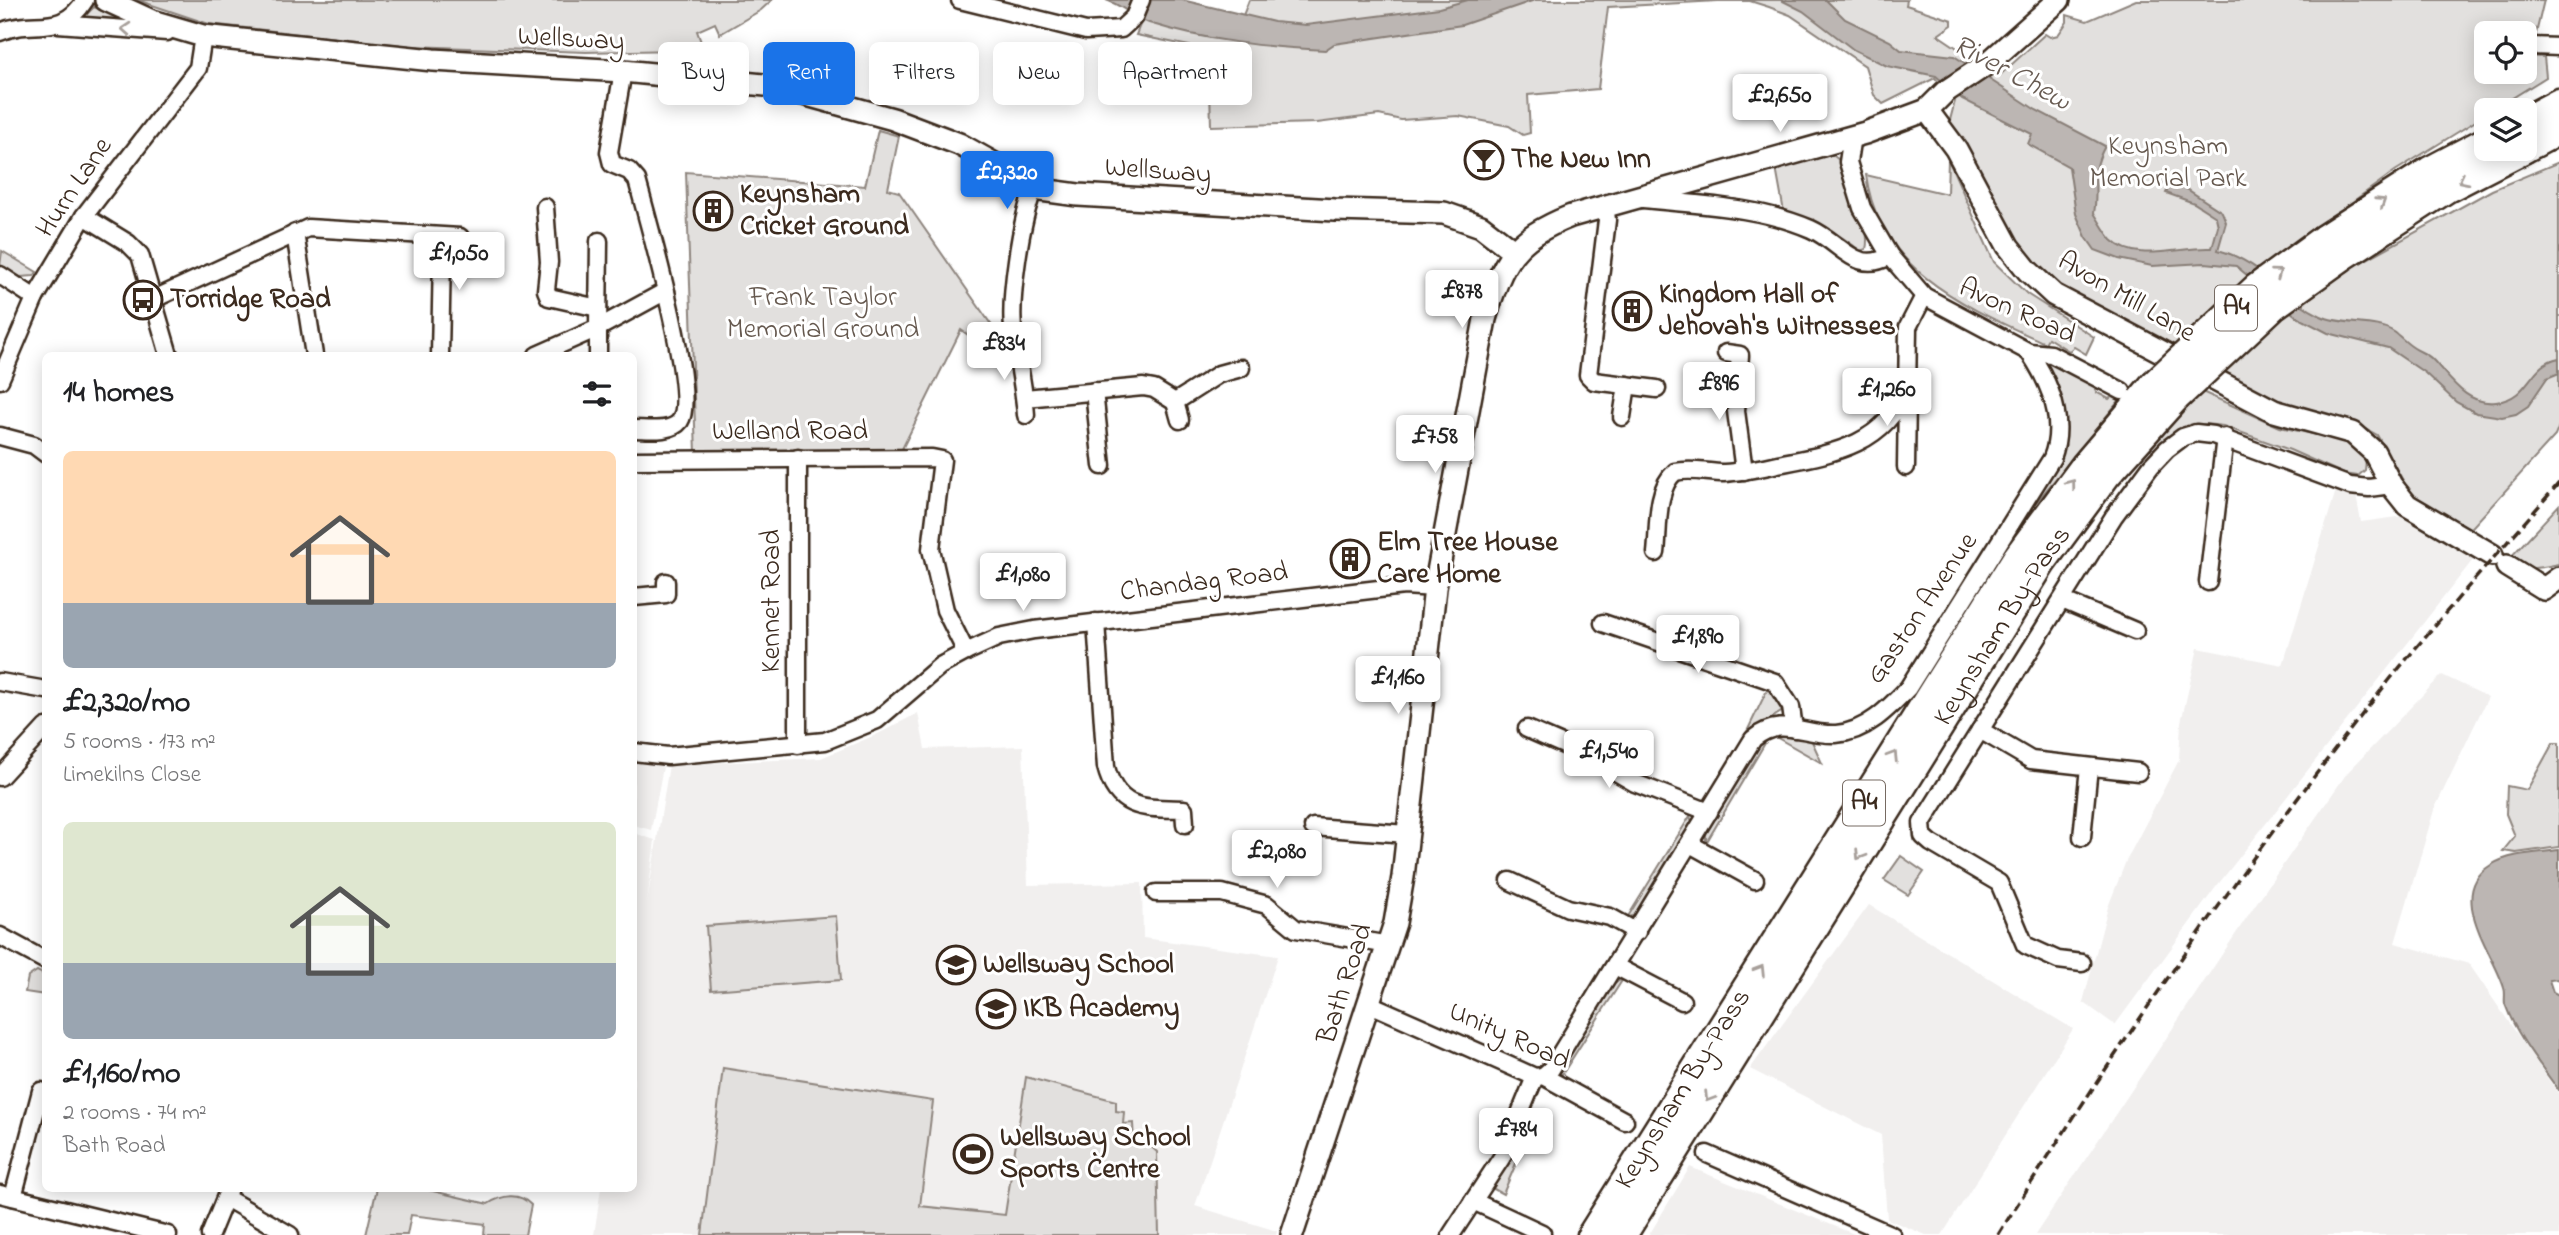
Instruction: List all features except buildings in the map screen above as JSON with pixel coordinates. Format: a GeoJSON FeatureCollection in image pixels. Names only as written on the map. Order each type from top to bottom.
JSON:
{"type":"FeatureCollection","features":[{"type":"Feature","properties":{"kind":"highway"},"geometry":{"type":"LineString","coordinates":[[2537,115],[2559,103]]}},
{"type":"Feature","properties":{"kind":"highway","name":"Keynsham By-Pass"},"geometry":{"type":"LineString","coordinates":[[2537,141],[2559,130]]}},
{"type":"Feature","properties":{"kind":"highway","name":"Keynsham By-Pass"},"geometry":{"type":"LineString","coordinates":[[2333,248],[2430,171],[2474,148]]}},
{"type":"Feature","properties":{"kind":"highway","name":"Keynsham By-Pass"},"geometry":{"type":"LineString","coordinates":[[1592,1235],[2017,558],[2085,467],[2165,391],[2257,288],[2499,161]]}},
{"type":"Feature","properties":{"kind":"highway","name":"Keynsham By-Pass"},"geometry":{"type":"LineString","coordinates":[[1622,1235],[2041,563],[2165,391]]}},
{"type":"Feature","properties":{"kind":"main road","name":"Wellsway"},"geometry":{"type":"LineString","coordinates":[[106,0],[152,21],[199,35],[433,60],[622,71],[774,86],[892,118],[959,144],[1035,187],[1058,193],[1444,213],[1481,226],[1513,250]]}},
{"type":"Feature","properties":{"kind":"main road"},"geometry":{"type":"LineString","coordinates":[[1513,250],[1547,225],[1605,205],[1852,136],[1927,110],[1945,92],[1987,64],[2059,0]]}},
{"type":"Feature","properties":{"kind":"main road","name":"Avon Mill Lane"},"geometry":{"type":"LineString","coordinates":[[1927,110],[1955,149],[2017,260],[2054,295],[2274,411],[2353,433],[2374,452],[2391,485],[2407,505],[2544,589],[2559,578]]}},
{"type":"Feature","properties":{"kind":"main road","name":"Bath Road"},"geometry":{"type":"LineString","coordinates":[[1292,1235],[1389,946],[1403,877],[1435,588],[1485,319],[1497,279],[1513,250]]}},
{"type":"Feature","properties":{"kind":"street"},"geometry":{"type":"LineString","coordinates":[[58,24],[75,15],[85,0]]}},
{"type":"Feature","properties":{"kind":"street"},"geometry":{"type":"LineString","coordinates":[[960,0],[1086,31],[1122,29],[1134,17],[1141,0]]}},
{"type":"Feature","properties":{"kind":"street"},"geometry":{"type":"LineString","coordinates":[[0,32],[58,24],[199,35]]}},
{"type":"Feature","properties":{"kind":"street","name":"Hurn Lane"},"geometry":{"type":"LineString","coordinates":[[0,380],[35,298],[84,216],[198,68],[199,35]]}},
{"type":"Feature","properties":{"kind":"street"},"geometry":{"type":"LineString","coordinates":[[2537,46],[2559,47]]}},
{"type":"Feature","properties":{"kind":"street"},"geometry":{"type":"LineString","coordinates":[[622,71],[608,152],[612,164],[629,172],[637,180],[666,291],[680,361],[684,408],[680,421],[673,426],[637,429]]}},
{"type":"Feature","properties":{"kind":"street","name":"Avon Road"},"geometry":{"type":"LineString","coordinates":[[1852,136],[1848,162],[1853,183],[1871,228],[1890,256],[1924,296],[2029,352],[2052,354],[2122,391]]}},
{"type":"Feature","properties":{"kind":"street"},"geometry":{"type":"LineString","coordinates":[[1035,187],[1027,204],[1013,323],[1025,407],[1094,391],[1143,387],[1154,389],[1175,402],[1180,420]]}},
{"type":"Feature","properties":{"kind":"street"},"geometry":{"type":"LineString","coordinates":[[1629,197],[1692,201],[1779,217],[1815,231],[1861,262],[1874,264],[1890,256]]}},
{"type":"Feature","properties":{"kind":"street"},"geometry":{"type":"LineString","coordinates":[[1605,205],[1607,220],[1588,374],[1594,382],[1657,389]]}},
{"type":"Feature","properties":{"kind":"street"},"geometry":{"type":"LineString","coordinates":[[545,207],[549,262],[546,290],[549,297],[598,308]]}},
{"type":"Feature","properties":{"kind":"street"},"geometry":{"type":"LineString","coordinates":[[84,216],[136,250],[154,299],[168,352]]}},
{"type":"Feature","properties":{"kind":"street"},"geometry":{"type":"LineString","coordinates":[[154,299],[295,233],[331,228],[423,233],[436,238],[460,237]]}},
{"type":"Feature","properties":{"kind":"street"},"geometry":{"type":"LineString","coordinates":[[295,233],[314,352]]}},
{"type":"Feature","properties":{"kind":"street"},"geometry":{"type":"LineString","coordinates":[[436,238],[442,256],[440,352]]}},
{"type":"Feature","properties":{"kind":"street"},"geometry":{"type":"LineString","coordinates":[[598,352],[599,241]]}},
{"type":"Feature","properties":{"kind":"street"},"geometry":{"type":"LineString","coordinates":[[0,275],[35,298]]}},
{"type":"Feature","properties":{"kind":"street"},"geometry":{"type":"LineString","coordinates":[[544,352],[598,328],[666,291]]}},
{"type":"Feature","properties":{"kind":"street"},"geometry":{"type":"LineString","coordinates":[[1906,467],[1908,327],[1924,296]]}},
{"type":"Feature","properties":{"kind":"street","name":"Gaston Avenue"},"geometry":{"type":"LineString","coordinates":[[1451,1235],[1502,1157],[1539,1077],[1551,1069],[1753,739],[1773,727],[1835,734],[1851,731],[1889,708],[1908,688],[2052,458],[2059,440],[2050,390],[2029,352]]}},
{"type":"Feature","properties":{"kind":"street"},"geometry":{"type":"LineString","coordinates":[[1726,353],[1740,355],[1736,411],[1744,471]]}},
{"type":"Feature","properties":{"kind":"street"},"geometry":{"type":"LineString","coordinates":[[1175,402],[1219,374],[1241,368]]}},
{"type":"Feature","properties":{"kind":"street"},"geometry":{"type":"LineString","coordinates":[[1622,417],[1627,386]]}},
{"type":"Feature","properties":{"kind":"street"},"geometry":{"type":"LineString","coordinates":[[1656,553],[1662,496],[1670,477],[1683,470],[1744,471],[1853,447],[1878,431],[1899,408],[1906,390]]}},
{"type":"Feature","properties":{"kind":"street"},"geometry":{"type":"LineString","coordinates":[[1094,391],[1102,466]]}},
{"type":"Feature","properties":{"kind":"street"},"geometry":{"type":"LineString","coordinates":[[2082,963],[2058,960],[2025,945],[1999,883],[1923,836],[1922,823],[2132,490],[2159,458],[2183,437],[2196,433],[2225,437],[2350,486],[2369,488],[2391,485]]}},
{"type":"Feature","properties":{"kind":"street"},"geometry":{"type":"LineString","coordinates":[[0,436],[34,445],[42,451]]}},
{"type":"Feature","properties":{"kind":"street"},"geometry":{"type":"LineString","coordinates":[[2208,582],[2225,437]]}},
{"type":"Feature","properties":{"kind":"street","name":"Kennet Road"},"geometry":{"type":"LineString","coordinates":[[798,458],[798,745]]}},
{"type":"Feature","properties":{"kind":"street","name":"Welland Road"},"geometry":{"type":"LineString","coordinates":[[637,460],[942,460],[935,498],[931,549],[945,610],[966,652]]}},
{"type":"Feature","properties":{"kind":"street","name":"Chandag Road"},"geometry":{"type":"LineString","coordinates":[[637,752],[668,756],[825,741],[877,720],[940,666],[999,637],[1096,622],[1404,586],[1435,588]]}},
{"type":"Feature","properties":{"kind":"street"},"geometry":{"type":"LineString","coordinates":[[637,597],[666,594]]}},
{"type":"Feature","properties":{"kind":"street"},"geometry":{"type":"LineString","coordinates":[[2062,600],[2135,631]]}},
{"type":"Feature","properties":{"kind":"street"},"geometry":{"type":"LineString","coordinates":[[1096,622],[1106,767],[1111,783],[1125,801],[1136,806],[1184,809]]}},
{"type":"Feature","properties":{"kind":"street"},"geometry":{"type":"LineString","coordinates":[[1603,622],[1775,682],[1791,707],[1794,729]]}},
{"type":"Feature","properties":{"kind":"street"},"geometry":{"type":"LineString","coordinates":[[0,682],[42,689]]}},
{"type":"Feature","properties":{"kind":"street"},"geometry":{"type":"LineString","coordinates":[[1527,729],[1587,755],[1635,783],[1709,812]]}},
{"type":"Feature","properties":{"kind":"street"},"geometry":{"type":"LineString","coordinates":[[1980,730],[2031,760],[2138,772]]}},
{"type":"Feature","properties":{"kind":"street"},"geometry":{"type":"LineString","coordinates":[[0,777],[42,731]]}},
{"type":"Feature","properties":{"kind":"street"},"geometry":{"type":"LineString","coordinates":[[2082,837],[2090,766]]}},
{"type":"Feature","properties":{"kind":"street"},"geometry":{"type":"LineString","coordinates":[[1313,827],[1407,834]]}},
{"type":"Feature","properties":{"kind":"street"},"geometry":{"type":"LineString","coordinates":[[1690,844],[1755,880]]}},
{"type":"Feature","properties":{"kind":"street"},"geometry":{"type":"LineString","coordinates":[[1510,881],[1568,908],[1610,918],[1637,932]]}},
{"type":"Feature","properties":{"kind":"street"},"geometry":{"type":"LineString","coordinates":[[1156,893],[1222,893],[1267,905],[1296,929],[1389,946]]}},
{"type":"Feature","properties":{"kind":"street"},"geometry":{"type":"LineString","coordinates":[[0,936],[42,959]]}},
{"type":"Feature","properties":{"kind":"street"},"geometry":{"type":"LineString","coordinates":[[1615,966],[1682,1001]]}},
{"type":"Feature","properties":{"kind":"street","name":"Unity Road"},"geometry":{"type":"LineString","coordinates":[[1370,1004],[1539,1077],[1625,1121]]}},
{"type":"Feature","properties":{"kind":"street"},"geometry":{"type":"LineString","coordinates":[[41,1091],[7,1196],[168,1235]]}},
{"type":"Feature","properties":{"kind":"street"},"geometry":{"type":"LineString","coordinates":[[1707,1154],[1892,1235]]}},
{"type":"Feature","properties":{"kind":"street"},"geometry":{"type":"LineString","coordinates":[[210,1235],[227,1193],[290,1235]]}},
{"type":"Feature","properties":{"kind":"street"},"geometry":{"type":"LineString","coordinates":[[1473,1201],[1542,1233]]}},
{"type":"Feature","properties":{"kind":"shaded area"},"geometry":{"type":"Polygon","coordinates":[[[1106,0],[1182,0],[1274,22],[1306,25],[1439,8],[1468,0],[1535,0],[1462,25],[1334,44],[1325,50],[1214,39],[1149,23],[1106,0]]]}},
{"type":"Feature","properties":{"kind":"shaded area","name":"River Chew"},"geometry":{"type":"Polygon","coordinates":[[[1781,0],[1826,0],[1845,19],[1890,41],[1901,50],[1954,56],[2036,110],[2105,146],[2097,165],[2094,213],[2109,237],[2122,247],[2146,253],[2212,248],[2218,226],[2216,217],[2194,203],[2166,193],[2173,180],[2222,212],[2226,222],[2218,250],[2248,263],[2321,316],[2378,326],[2394,332],[2431,358],[2460,389],[2476,400],[2496,402],[2507,399],[2523,388],[2541,367],[2559,358],[2559,373],[2547,378],[2528,406],[2516,414],[2502,417],[2476,413],[2456,402],[2425,373],[2388,348],[2328,333],[2297,317],[2236,266],[2205,263],[2152,266],[2119,259],[2095,250],[2076,214],[2069,167],[2028,144],[2032,134],[1962,99],[1936,76],[1887,66],[1854,50],[1803,11],[1781,0]]]}},
{"type":"Feature","properties":{"kind":"shaded area"},"geometry":{"type":"Polygon","coordinates":[[[2337,487],[2356,495],[2361,522],[2405,516],[2476,556],[2216,887],[2115,1025],[2083,1002],[2108,907],[2126,861],[2179,760],[2181,722],[2198,648],[2283,665],[2337,487]]]}},
{"type":"Feature","properties":{"kind":"shaded area"},"geometry":{"type":"Polygon","coordinates":[[[2442,675],[2488,697],[2434,810],[2395,943],[2469,964],[2559,1095],[2559,1235],[2035,1235],[2255,905],[2347,773],[2442,675]]]}},
{"type":"Feature","properties":{"kind":"shaded area","name":"Wellsway School"},"geometry":{"type":"Polygon","coordinates":[[[918,713],[925,749],[1023,746],[1028,885],[1142,883],[1143,938],[1278,956],[1195,1206],[1277,1231],[1276,1235],[594,1235],[600,1192],[637,1192],[637,834],[655,840],[647,903],[669,765],[821,758],[878,734],[918,713]]]}},
{"type":"Feature","properties":{"kind":"shaded area"},"geometry":{"type":"Polygon","coordinates":[[[637,762],[663,767],[651,830],[637,826],[637,762]]]}},
{"type":"Feature","properties":{"kind":"shaded area"},"geometry":{"type":"Polygon","coordinates":[[[2559,850],[2559,979],[2549,980],[2553,992],[2559,995],[2559,1091],[2529,1049],[2510,1016],[2499,974],[2476,925],[2472,892],[2478,877],[2498,861],[2524,854],[2559,850]]]}},
{"type":"Feature","properties":{"kind":"shaded area"},"geometry":{"type":"Polygon","coordinates":[[[1869,905],[2073,1029],[1942,1235],[1926,1235],[1887,1219],[1881,1135],[1750,1069],[1869,905]]]}},
{"type":"Feature","properties":{"kind":"shaded area"},"geometry":{"type":"Polygon","coordinates":[[[1690,1167],[1856,1235],[1649,1235],[1690,1167]]]}},
{"type":"Feature","properties":{"kind":"green space"},"geometry":{"type":"Polygon","coordinates":[[[137,0],[772,0],[761,10],[720,34],[715,23],[697,31],[701,42],[658,42],[658,50],[586,52],[411,46],[209,24],[137,0]]]}},
{"type":"Feature","properties":{"kind":"green space","name":"Keynsham Memorial Park"},"geometry":{"type":"Polygon","coordinates":[[[1249,0],[1907,0],[1906,5],[1952,20],[1952,25],[1938,35],[1999,76],[2045,34],[2050,37],[2058,35],[2067,22],[2067,15],[2087,21],[2136,0],[2544,0],[2537,30],[2537,21],[2474,21],[2474,84],[2535,84],[2512,98],[2474,98],[2474,122],[2395,171],[2315,229],[2349,269],[2492,190],[2559,162],[2559,426],[2555,436],[2465,535],[2413,498],[2377,435],[2359,425],[2293,411],[2063,292],[2015,249],[1949,124],[1955,101],[1935,78],[1883,104],[1874,95],[1865,66],[1790,15],[1750,1],[1608,7],[1598,89],[1528,95],[1530,133],[1523,135],[1509,126],[1458,116],[1401,120],[1379,115],[1317,123],[1211,126],[1210,105],[1252,105],[1252,42],[1170,42],[1136,35],[1142,20],[1233,41],[1249,0]]]}},
{"type":"Feature","properties":{"kind":"green space"},"geometry":{"type":"Polygon","coordinates":[[[94,7],[124,20],[83,18],[94,7]]]}},
{"type":"Feature","properties":{"kind":"green space","name":"Keynsham Memorial Park"},"geometry":{"type":"Polygon","coordinates":[[[2537,57],[2544,57],[2546,77],[2537,83],[2537,57]]]}},
{"type":"Feature","properties":{"kind":"green space","name":"Frank Taylor Memorial Ground"},"geometry":{"type":"Polygon","coordinates":[[[878,130],[899,136],[888,189],[899,192],[1006,346],[984,362],[981,344],[961,330],[902,449],[696,453],[686,172],[865,186],[878,130]]]}},
{"type":"Feature","properties":{"kind":"green space"},"geometry":{"type":"Polygon","coordinates":[[[1831,155],[1838,159],[1845,169],[1858,197],[1866,227],[1866,249],[1860,251],[1824,227],[1784,212],[1776,168],[1831,155]]]}},
{"type":"Feature","properties":{"kind":"green space"},"geometry":{"type":"Polygon","coordinates":[[[1948,159],[1994,262],[2027,294],[2094,337],[2086,354],[2074,347],[2069,351],[2048,338],[2045,343],[1958,300],[1931,282],[1908,261],[1888,237],[1874,209],[1866,175],[1947,194],[1948,159]]]}},
{"type":"Feature","properties":{"kind":"green space"},"geometry":{"type":"Polygon","coordinates":[[[2,251],[37,272],[34,276],[20,277],[0,266],[2,251]]]}},
{"type":"Feature","properties":{"kind":"green space"},"geometry":{"type":"Polygon","coordinates":[[[2047,358],[2094,382],[2096,392],[2109,399],[2114,395],[2123,396],[2022,520],[2052,473],[2066,433],[2061,406],[2043,364],[2047,358]]]}},
{"type":"Feature","properties":{"kind":"green space"},"geometry":{"type":"Polygon","coordinates":[[[2200,391],[2280,427],[2346,441],[2361,451],[2366,460],[2365,470],[2358,476],[2344,474],[2290,450],[2223,426],[2205,424],[2186,430],[2152,450],[2146,444],[2200,391]]]}},
{"type":"Feature","properties":{"kind":"green space"},"geometry":{"type":"Polygon","coordinates":[[[2559,505],[2559,564],[2526,568],[2508,560],[2559,505]]]}},
{"type":"Feature","properties":{"kind":"green space"},"geometry":{"type":"Polygon","coordinates":[[[1768,688],[1783,707],[1781,712],[1756,728],[1740,746],[1768,688]]]}},
{"type":"Feature","properties":{"kind":"green space"},"geometry":{"type":"Polygon","coordinates":[[[1771,733],[1706,843],[1706,828],[1755,747],[1771,733]]]}},
{"type":"Feature","properties":{"kind":"green space"},"geometry":{"type":"Polygon","coordinates":[[[1776,733],[1811,739],[1822,763],[1774,736],[1776,733]]]}},
{"type":"Feature","properties":{"kind":"green space"},"geometry":{"type":"Polygon","coordinates":[[[2553,743],[2559,743],[2559,847],[2516,853],[2503,851],[2515,836],[2506,814],[2507,786],[2527,790],[2553,743]]]}},
{"type":"Feature","properties":{"kind":"green space"},"geometry":{"type":"Polygon","coordinates":[[[1690,816],[1693,825],[1638,914],[1627,918],[1690,816]]]}},
{"type":"Feature","properties":{"kind":"green space"},"geometry":{"type":"Polygon","coordinates":[[[1901,856],[1924,872],[1908,895],[1884,880],[1901,856]]]}},
{"type":"Feature","properties":{"kind":"green space"},"geometry":{"type":"Polygon","coordinates":[[[836,916],[841,980],[711,990],[706,926],[836,916]]]}},
{"type":"Feature","properties":{"kind":"green space"},"geometry":{"type":"Polygon","coordinates":[[[37,971],[42,974],[42,995],[25,992],[28,977],[37,971]]]}},
{"type":"Feature","properties":{"kind":"green space"},"geometry":{"type":"Polygon","coordinates":[[[1623,979],[1561,1076],[1560,1067],[1611,984],[1623,979]]]}},
{"type":"Feature","properties":{"kind":"green space"},"geometry":{"type":"Polygon","coordinates":[[[723,1068],[933,1101],[920,1206],[1005,1215],[1026,1077],[1116,1101],[1116,1111],[1124,1112],[1123,1124],[1133,1123],[1134,1143],[1148,1144],[1157,1152],[1159,1235],[702,1235],[723,1068]]]}},
{"type":"Feature","properties":{"kind":"green space"},"geometry":{"type":"Polygon","coordinates":[[[1516,1144],[1523,1147],[1503,1194],[1492,1188],[1516,1144]]]}},
{"type":"Feature","properties":{"kind":"green space"},"geometry":{"type":"Polygon","coordinates":[[[376,1192],[437,1192],[488,1204],[505,1197],[516,1197],[531,1205],[525,1235],[484,1235],[485,1224],[411,1215],[407,1235],[366,1235],[376,1192]]]}},
{"type":"Feature","properties":{"kind":"waterway"},"geometry":{"type":"LineString","coordinates":[[2146,176],[2173,188]]}},
{"type":"Feature","properties":{"kind":"railway"},"geometry":{"type":"LineString","coordinates":[[1998,1235],[2135,1025],[2231,888],[2404,662],[2559,483]]}},
{"type":"Feature","properties":{"kind":"place","name":"The New Inn"},"geometry":{"type":"Point","coordinates":[1484,160]}},
{"type":"Feature","properties":{"kind":"place","name":"Keynsham Cricket Ground"},"geometry":{"type":"Point","coordinates":[713,211]}},
{"type":"Feature","properties":{"kind":"place","name":"Torridge Road"},"geometry":{"type":"Point","coordinates":[143,300]}},
{"type":"Feature","properties":{"kind":"place","name":"Kingdom Hall of Jehovah's Witnesses"},"geometry":{"type":"Point","coordinates":[1632,311]}},
{"type":"Feature","properties":{"kind":"place","name":"Elm Tree House Care Home"},"geometry":{"type":"Point","coordinates":[1350,559]}},
{"type":"Feature","properties":{"kind":"place","name":"Wellsway School"},"geometry":{"type":"Point","coordinates":[956,965]}},
{"type":"Feature","properties":{"kind":"place","name":"IKB Academy"},"geometry":{"type":"Point","coordinates":[996,1009]}},
{"type":"Feature","properties":{"kind":"place","name":"Wellsway School Sports Centre"},"geometry":{"type":"Point","coordinates":[973,1154]}}]}
